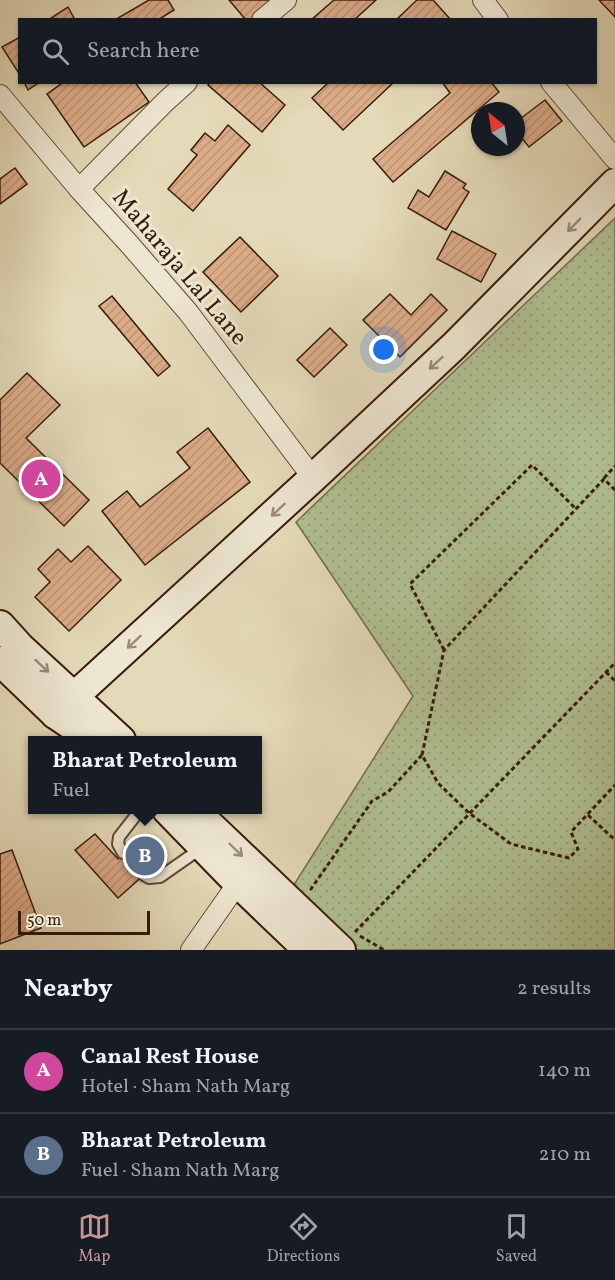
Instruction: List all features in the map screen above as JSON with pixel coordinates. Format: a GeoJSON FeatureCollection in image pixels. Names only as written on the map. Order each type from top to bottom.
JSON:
{"type":"FeatureCollection","features":[{"type":"Feature","properties":{"kind":"main road"},"geometry":{"type":"LineString","coordinates":[[65,705],[454,346],[615,183]]}},
{"type":"Feature","properties":{"kind":"main road"},"geometry":{"type":"LineString","coordinates":[[0,625],[20,646],[89,736]]}},
{"type":"Feature","properties":{"kind":"main road"},"geometry":{"type":"LineString","coordinates":[[0,661],[113,736]]}},
{"type":"Feature","properties":{"kind":"main road"},"geometry":{"type":"LineString","coordinates":[[171,814],[308,950]]}},
{"type":"Feature","properties":{"kind":"main road"},"geometry":{"type":"LineString","coordinates":[[198,814],[341,950]]}},
{"type":"Feature","properties":{"kind":"street"},"geometry":{"type":"LineString","coordinates":[[264,18],[286,0]]}},
{"type":"Feature","properties":{"kind":"street"},"geometry":{"type":"LineString","coordinates":[[483,0],[496,18]]}},
{"type":"Feature","properties":{"kind":"street"},"geometry":{"type":"LineString","coordinates":[[79,189],[185,84]]}},
{"type":"Feature","properties":{"kind":"street"},"geometry":{"type":"LineString","coordinates":[[553,84],[615,159]]}},
{"type":"Feature","properties":{"kind":"street","name":"Maharaja Lal Lane"},"geometry":{"type":"LineString","coordinates":[[0,95],[79,189],[188,312],[313,478]]}},
{"type":"Feature","properties":{"kind":"street"},"geometry":{"type":"LineString","coordinates":[[192,950],[238,883]]}},
{"type":"Feature","properties":{"kind":"lane"},"geometry":{"type":"LineString","coordinates":[[123,853],[118,844],[119,837],[137,814]]}},
{"type":"Feature","properties":{"kind":"lane"},"geometry":{"type":"LineString","coordinates":[[144,876],[160,877],[203,847]]}},
{"type":"Feature","properties":{"kind":"path"},"geometry":{"type":"LineString","coordinates":[[444,650],[410,584],[532,465],[576,509]]}},
{"type":"Feature","properties":{"kind":"path"},"geometry":{"type":"LineString","coordinates":[[318,896],[311,889],[372,801],[388,792],[422,754],[444,650],[615,466]]}},
{"type":"Feature","properties":{"kind":"path"},"geometry":{"type":"LineString","coordinates":[[603,479],[615,490]]}},
{"type":"Feature","properties":{"kind":"path"},"geometry":{"type":"LineString","coordinates":[[384,950],[354,933],[615,663]]}},
{"type":"Feature","properties":{"kind":"path"},"geometry":{"type":"LineString","coordinates":[[606,672],[615,681]]}},
{"type":"Feature","properties":{"kind":"path"},"geometry":{"type":"LineString","coordinates":[[422,754],[438,783],[469,813],[511,844],[569,858],[578,849],[571,832],[615,785]]}},
{"type":"Feature","properties":{"kind":"path"},"geometry":{"type":"LineString","coordinates":[[587,815],[615,840]]}},
{"type":"Feature","properties":{"kind":"green space"},"geometry":{"type":"Polygon","coordinates":[[[615,218],[615,950],[357,950],[292,888],[413,696],[296,522],[615,218]]]}},
{"type":"Feature","properties":{"kind":"building"},"geometry":{"type":"Polygon","coordinates":[[[149,0],[168,0],[174,10],[161,18],[118,18],[149,0]]]}},
{"type":"Feature","properties":{"kind":"building"},"geometry":{"type":"Polygon","coordinates":[[[229,0],[273,0],[252,18],[244,18],[229,0]]]}},
{"type":"Feature","properties":{"kind":"building"},"geometry":{"type":"Polygon","coordinates":[[[334,0],[376,0],[356,18],[313,18],[334,0]]]}},
{"type":"Feature","properties":{"kind":"building"},"geometry":{"type":"Polygon","coordinates":[[[417,0],[433,0],[449,18],[398,18],[417,0]]]}},
{"type":"Feature","properties":{"kind":"building"},"geometry":{"type":"Polygon","coordinates":[[[599,0],[615,0],[615,17],[599,0]]]}},
{"type":"Feature","properties":{"kind":"building"},"geometry":{"type":"Polygon","coordinates":[[[68,7],[74,18],[51,18],[68,7]]]}},
{"type":"Feature","properties":{"kind":"building"},"geometry":{"type":"Polygon","coordinates":[[[18,38],[18,72],[2,47],[18,38]]]}},
{"type":"Feature","properties":{"kind":"building"},"geometry":{"type":"Polygon","coordinates":[[[25,84],[37,84],[28,90],[25,84]]]}},
{"type":"Feature","properties":{"kind":"building"},"geometry":{"type":"Polygon","coordinates":[[[61,84],[136,84],[149,102],[84,147],[47,94],[61,84]]]}},
{"type":"Feature","properties":{"kind":"building"},"geometry":{"type":"Polygon","coordinates":[[[261,84],[285,105],[262,132],[208,85],[261,84]]]}},
{"type":"Feature","properties":{"kind":"building"},"geometry":{"type":"Polygon","coordinates":[[[327,84],[392,84],[343,130],[312,98],[327,84]]]}},
{"type":"Feature","properties":{"kind":"building"},"geometry":{"type":"Polygon","coordinates":[[[443,84],[493,84],[499,92],[487,102],[471,102],[471,116],[393,182],[373,159],[450,93],[443,84]]]}},
{"type":"Feature","properties":{"kind":"building"},"geometry":{"type":"Polygon","coordinates":[[[545,100],[562,121],[529,147],[525,142],[525,115],[545,100]]]}},
{"type":"Feature","properties":{"kind":"building"},"geometry":{"type":"Polygon","coordinates":[[[228,125],[250,145],[193,211],[168,189],[197,155],[191,150],[205,133],[215,141],[228,125]]]}},
{"type":"Feature","properties":{"kind":"building"},"geometry":{"type":"Polygon","coordinates":[[[15,168],[27,184],[0,204],[0,179],[15,168]]]}},
{"type":"Feature","properties":{"kind":"building"},"geometry":{"type":"Polygon","coordinates":[[[445,171],[466,184],[463,188],[469,192],[446,230],[408,208],[418,190],[429,197],[445,171]]]}},
{"type":"Feature","properties":{"kind":"building"},"geometry":{"type":"Polygon","coordinates":[[[452,231],[496,254],[481,282],[437,259],[452,231]]]}},
{"type":"Feature","properties":{"kind":"building"},"geometry":{"type":"Polygon","coordinates":[[[240,237],[278,276],[241,312],[203,272],[240,237]]]}},
{"type":"Feature","properties":{"kind":"building"},"geometry":{"type":"Polygon","coordinates":[[[390,294],[411,315],[431,294],[447,310],[400,357],[363,320],[390,294]]]}},
{"type":"Feature","properties":{"kind":"building"},"geometry":{"type":"Polygon","coordinates":[[[112,296],[170,366],[158,376],[99,306],[112,296]]]}},
{"type":"Feature","properties":{"kind":"building"},"geometry":{"type":"Polygon","coordinates":[[[330,328],[347,345],[314,377],[297,360],[330,328]]]}},
{"type":"Feature","properties":{"kind":"building"},"geometry":{"type":"Polygon","coordinates":[[[27,373],[60,405],[26,438],[89,500],[64,526],[0,463],[0,400],[27,373]]]}},
{"type":"Feature","properties":{"kind":"building"},"geometry":{"type":"Polygon","coordinates":[[[208,428],[250,482],[145,565],[102,511],[127,491],[140,507],[190,468],[177,452],[208,428]]]}},
{"type":"Feature","properties":{"kind":"building"},"geometry":{"type":"Polygon","coordinates":[[[88,546],[121,580],[69,631],[35,597],[50,582],[38,569],[58,549],[71,562],[88,546]]]}},
{"type":"Feature","properties":{"kind":"building"},"geometry":{"type":"Polygon","coordinates":[[[95,834],[118,859],[135,843],[155,865],[118,898],[75,850],[95,834]]]}},
{"type":"Feature","properties":{"kind":"building"},"geometry":{"type":"Polygon","coordinates":[[[12,850],[41,928],[0,944],[0,854],[12,850]]]}},
{"type":"Feature","properties":{"kind":"place","name":"Canal Rest House"},"geometry":{"type":"Point","coordinates":[41,479]}},
{"type":"Feature","properties":{"kind":"place","name":"Bharat Petroleum"},"geometry":{"type":"Point","coordinates":[145,856]}}]}
